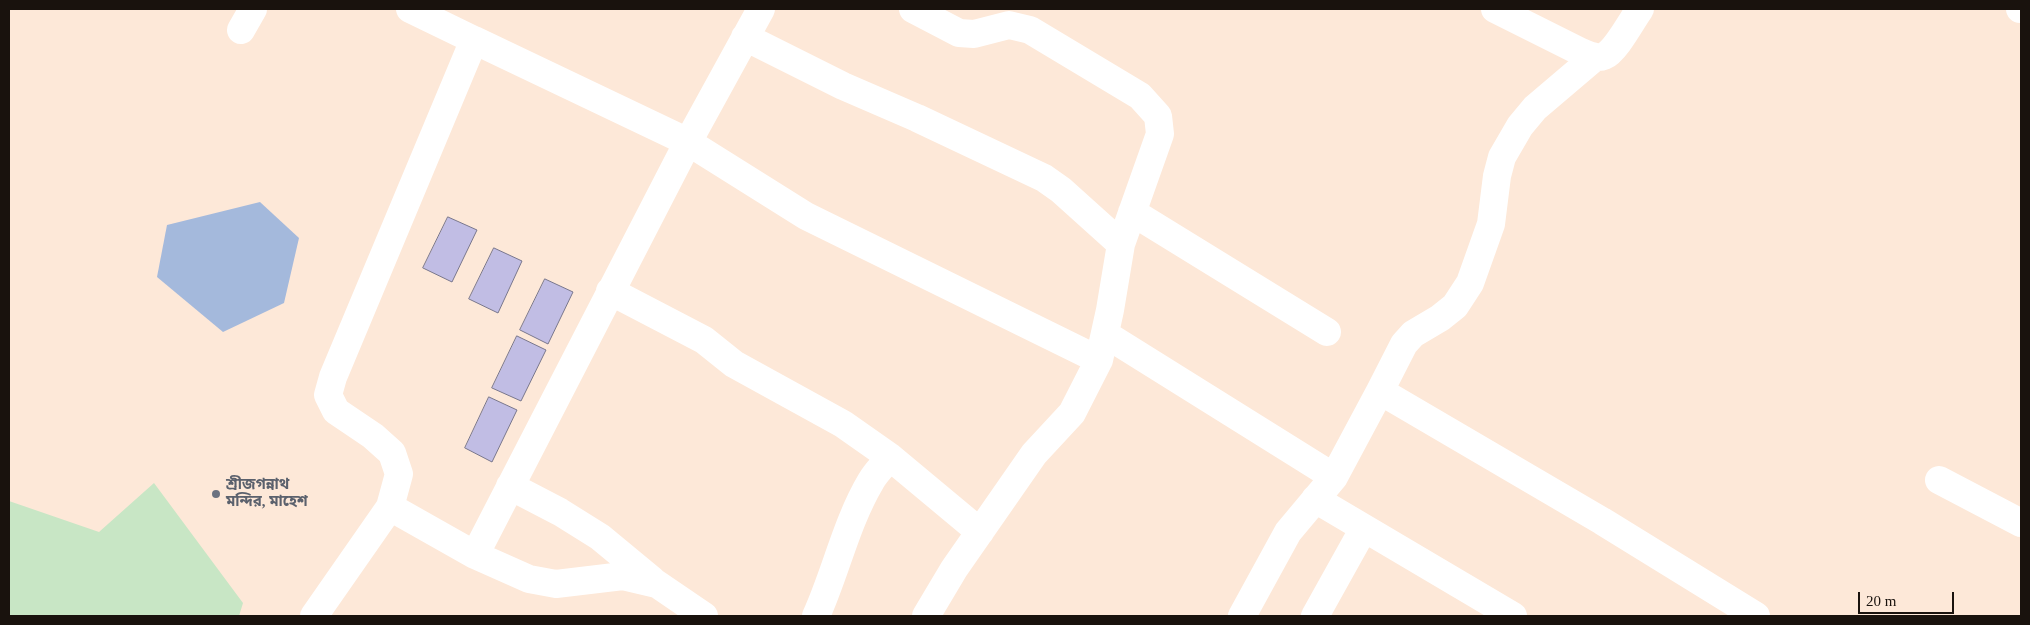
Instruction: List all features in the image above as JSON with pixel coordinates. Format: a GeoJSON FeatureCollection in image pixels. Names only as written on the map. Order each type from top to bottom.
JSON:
{"type":"FeatureCollection","features":[{"type":"Feature","properties":{"kind":"street"},"geometry":{"type":"LineString","coordinates":[[410,9],[688,142],[806,216],[1099,360]]}},
{"type":"Feature","properties":{"kind":"street"},"geometry":{"type":"LineString","coordinates":[[475,555],[688,142],[761,9]]}},
{"type":"Feature","properties":{"kind":"street"},"geometry":{"type":"LineString","coordinates":[[913,9],[959,33],[974,34],[1009,25],[1030,30],[1140,96],[1158,116],[1160,134],[1121,244],[1099,360],[1072,413],[1034,454],[954,569],[926,616]]}},
{"type":"Feature","properties":{"kind":"street"},"geometry":{"type":"LineString","coordinates":[[1495,9],[1581,52],[1595,57],[1604,56],[1611,50],[1640,9]]}},
{"type":"Feature","properties":{"kind":"street"},"geometry":{"type":"LineString","coordinates":[[745,37],[843,86],[1044,178],[1061,190],[1121,244]]}},
{"type":"Feature","properties":{"kind":"street"},"geometry":{"type":"LineString","coordinates":[[314,616],[390,507],[399,474],[392,453],[373,436],[336,411],[328,395],[333,377],[474,40]]}},
{"type":"Feature","properties":{"kind":"street"},"geometry":{"type":"LineString","coordinates":[[1242,616],[1288,532],[1334,477],[1404,344],[1413,334],[1440,318],[1455,306],[1470,283],[1490,224],[1497,176],[1502,157],[1520,126],[1535,108],[1595,57]]}},
{"type":"Feature","properties":{"kind":"street"},"geometry":{"type":"LineString","coordinates":[[1132,212],[1327,332]]}},
{"type":"Feature","properties":{"kind":"street"},"geometry":{"type":"LineString","coordinates":[[610,291],[704,340],[734,364],[843,424],[890,457],[980,532]]}},
{"type":"Feature","properties":{"kind":"street"},"geometry":{"type":"LineString","coordinates":[[1105,334],[1334,477]]}},
{"type":"Feature","properties":{"kind":"street"},"geometry":{"type":"LineString","coordinates":[[1380,391],[1602,521],[1756,616]]}},
{"type":"Feature","properties":{"kind":"street"},"geometry":{"type":"LineString","coordinates":[[816,616],[826,594],[849,527],[871,481],[890,457]]}},
{"type":"Feature","properties":{"kind":"street"},"geometry":{"type":"LineString","coordinates":[[1939,480],[2021,523]]}},
{"type":"Feature","properties":{"kind":"street"},"geometry":{"type":"LineString","coordinates":[[510,486],[560,512],[600,537],[657,584],[704,616]]}},
{"type":"Feature","properties":{"kind":"street"},"geometry":{"type":"LineString","coordinates":[[1315,499],[1513,616]]}},
{"type":"Feature","properties":{"kind":"street"},"geometry":{"type":"LineString","coordinates":[[390,507],[475,555],[528,579],[556,584],[623,576],[657,584]]}},
{"type":"Feature","properties":{"kind":"street"},"geometry":{"type":"LineString","coordinates":[[1315,616],[1364,528]]}},
{"type":"Feature","properties":{"kind":"green space"},"geometry":{"type":"Polygon","coordinates":[[[154,483],[243,603],[239,616],[9,616],[9,501],[99,532],[154,483]]]}},
{"type":"Feature","properties":{"kind":"water"},"geometry":{"type":"Polygon","coordinates":[[[260,202],[299,238],[284,303],[223,332],[157,277],[167,225],[260,202]]]}},
{"type":"Feature","properties":{"kind":"building"},"geometry":{"type":"Polygon","coordinates":[[[448,217],[477,230],[452,282],[423,268],[448,217]]]}},
{"type":"Feature","properties":{"kind":"building"},"geometry":{"type":"Polygon","coordinates":[[[494,248],[522,261],[498,313],[469,299],[494,248]]]}},
{"type":"Feature","properties":{"kind":"building"},"geometry":{"type":"Polygon","coordinates":[[[545,279],[573,292],[548,344],[520,330],[545,279]]]}},
{"type":"Feature","properties":{"kind":"building"},"geometry":{"type":"Polygon","coordinates":[[[517,336],[546,350],[521,401],[492,388],[517,336]]]}},
{"type":"Feature","properties":{"kind":"building"},"geometry":{"type":"Polygon","coordinates":[[[489,397],[517,410],[492,462],[465,448],[489,397]]]}},
{"type":"Feature","properties":{"kind":"place","name":"শ্রীজগন্নাথ মন্দির, মাহেশ"},"geometry":{"type":"Point","coordinates":[216,494]}}]}
